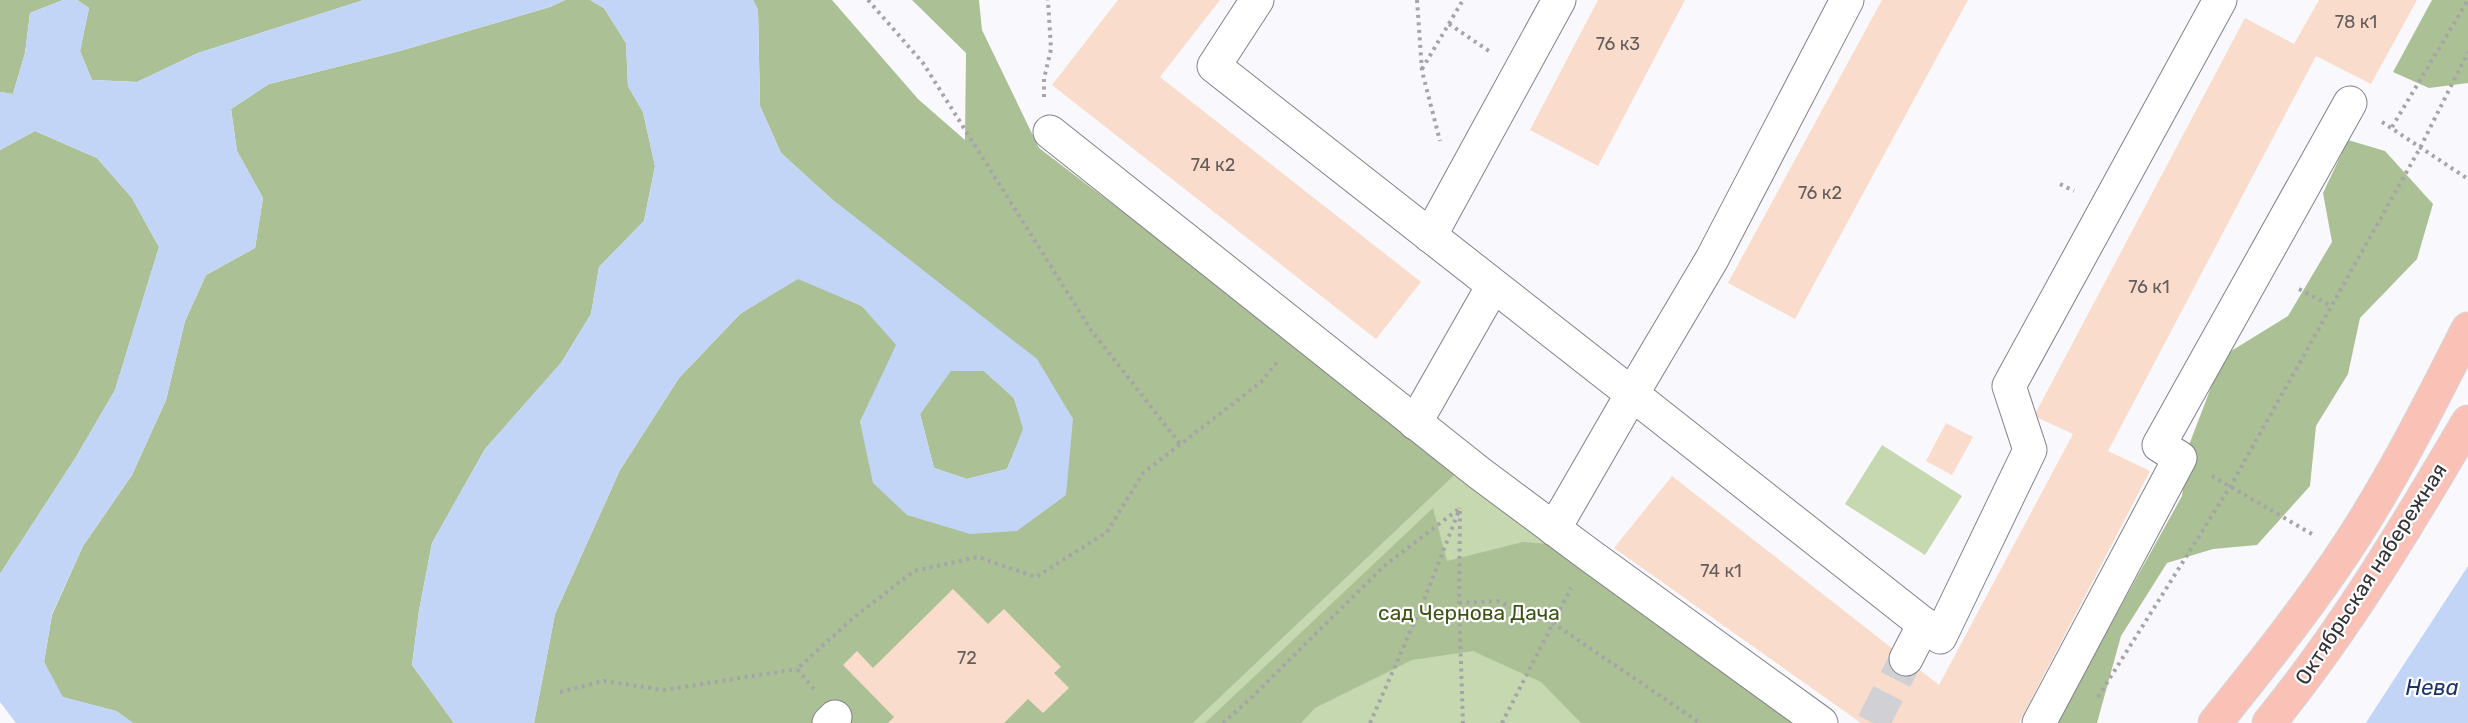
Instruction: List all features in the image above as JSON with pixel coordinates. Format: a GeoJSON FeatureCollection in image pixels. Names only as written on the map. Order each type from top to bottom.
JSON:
{"type":"FeatureCollection","features":[{"type":"Feature","properties":{"kind":"main road","name":"Октябрьская набережная"},"geometry":{"type":"LineString","coordinates":[[2215,723],[2262,666],[2335,566],[2389,479],[2468,329]]}},
{"type":"Feature","properties":{"kind":"main road","name":"Октябрьская набережная"},"geometry":{"type":"LineString","coordinates":[[2269,723],[2300,684],[2364,593],[2468,422]]}},
{"type":"Feature","properties":{"kind":"lane"},"geometry":{"type":"LineString","coordinates":[[1257,0],[1214,66],[1940,637],[2030,450],[2009,386],[2220,0]]}},
{"type":"Feature","properties":{"kind":"lane"},"geometry":{"type":"LineString","coordinates":[[1430,236],[1559,0]]}},
{"type":"Feature","properties":{"kind":"lane"},"geometry":{"type":"LineString","coordinates":[[1554,529],[1712,259],[1847,0]]}},
{"type":"Feature","properties":{"kind":"lane"},"geometry":{"type":"LineString","coordinates":[[2039,723],[2180,459],[2159,445],[2350,104]]}},
{"type":"Feature","properties":{"kind":"lane"},"geometry":{"type":"LineString","coordinates":[[1050,132],[1478,472],[1821,723]]}},
{"type":"Feature","properties":{"kind":"lane"},"geometry":{"type":"LineString","coordinates":[[1415,423],[1493,286]]}},
{"type":"Feature","properties":{"kind":"lane"},"geometry":{"type":"LineString","coordinates":[[1906,659],[1924,624]]}},
{"type":"Feature","properties":{"kind":"path"},"geometry":{"type":"LineString","coordinates":[[868,0],[923,63],[1091,330],[1180,444]]}},
{"type":"Feature","properties":{"kind":"path"},"geometry":{"type":"LineString","coordinates":[[1048,0],[1051,49],[1044,80],[1044,99],[1050,132]]}},
{"type":"Feature","properties":{"kind":"path"},"geometry":{"type":"LineString","coordinates":[[1417,0],[1422,71],[1453,193]]}},
{"type":"Feature","properties":{"kind":"path"},"geometry":{"type":"LineString","coordinates":[[1422,71],[1463,0]]}},
{"type":"Feature","properties":{"kind":"path"},"geometry":{"type":"LineString","coordinates":[[2391,127],[2468,0]]}},
{"type":"Feature","properties":{"kind":"path"},"geometry":{"type":"LineString","coordinates":[[1449,24],[1520,71]]}},
{"type":"Feature","properties":{"kind":"path"},"geometry":{"type":"LineString","coordinates":[[2093,704],[2230,487],[2420,148],[2468,52]]}},
{"type":"Feature","properties":{"kind":"path"},"geometry":{"type":"LineString","coordinates":[[2350,104],[2391,127],[2468,179]]}},
{"type":"Feature","properties":{"kind":"path"},"geometry":{"type":"LineString","coordinates":[[2299,289],[2331,306]]}},
{"type":"Feature","properties":{"kind":"path"},"geometry":{"type":"LineString","coordinates":[[560,692],[604,681],[664,690],[797,669],[853,618],[914,571],[978,557],[1036,577],[1107,532],[1143,474],[1261,382],[1303,334]]}},
{"type":"Feature","properties":{"kind":"path"},"geometry":{"type":"LineString","coordinates":[[2180,459],[2318,537]]}},
{"type":"Feature","properties":{"kind":"path"},"geometry":{"type":"LineString","coordinates":[[1370,723],[1422,605],[1460,508],[1478,472]]}},
{"type":"Feature","properties":{"kind":"path"},"geometry":{"type":"LineString","coordinates":[[1460,508],[1458,603],[1463,723]]}},
{"type":"Feature","properties":{"kind":"path"},"geometry":{"type":"LineString","coordinates":[[1223,723],[1384,566],[1460,508]]}},
{"type":"Feature","properties":{"kind":"path"},"geometry":{"type":"LineString","coordinates":[[1502,723],[1588,554]]}},
{"type":"Feature","properties":{"kind":"path"},"geometry":{"type":"LineString","coordinates":[[1458,603],[1497,601],[1554,623],[1700,723]]}},
{"type":"Feature","properties":{"kind":"path"},"geometry":{"type":"LineString","coordinates":[[797,669],[832,720]]}},
{"type":"Feature","properties":{"kind":"green space"},"geometry":{"type":"Polygon","coordinates":[[[0,0],[63,0],[30,13],[25,53],[13,94],[0,92],[0,0]]]}},
{"type":"Feature","properties":{"kind":"green space"},"geometry":{"type":"Polygon","coordinates":[[[77,0],[364,0],[198,53],[137,82],[92,80],[80,51],[89,8],[77,0]]]}},
{"type":"Feature","properties":{"kind":"green space"},"geometry":{"type":"Polygon","coordinates":[[[565,0],[590,0],[604,8],[626,43],[628,86],[643,112],[655,166],[644,221],[599,267],[591,314],[561,363],[485,449],[432,543],[419,611],[412,665],[454,723],[133,723],[116,711],[62,697],[44,662],[52,615],[83,546],[132,475],[166,400],[185,321],[206,275],[255,248],[263,198],[237,151],[231,109],[269,84],[400,51],[550,7],[565,0]]]}},
{"type":"Feature","properties":{"kind":"green space"},"geometry":{"type":"Polygon","coordinates":[[[753,0],[832,0],[918,99],[965,140],[966,53],[912,0],[979,0],[982,30],[1039,148],[1461,469],[1193,723],[534,723],[555,614],[620,470],[679,378],[740,314],[798,278],[862,306],[897,345],[860,422],[970,534],[1073,419],[781,153],[760,106],[758,10],[753,0]]]}},
{"type":"Feature","properties":{"kind":"green space"},"geometry":{"type":"Polygon","coordinates":[[[2432,0],[2468,0],[2468,83],[2429,88],[2393,72],[2432,0]]]}},
{"type":"Feature","properties":{"kind":"green space"},"geometry":{"type":"Polygon","coordinates":[[[35,131],[97,158],[132,198],[159,247],[115,390],[76,457],[0,574],[0,150],[35,131]]]}},
{"type":"Feature","properties":{"kind":"green space"},"geometry":{"type":"Polygon","coordinates":[[[2348,140],[2385,151],[2433,204],[2417,259],[2360,318],[2348,374],[2316,426],[2310,486],[2257,545],[2213,549],[2167,563],[2121,636],[2097,723],[2056,723],[2182,496],[2189,445],[2223,356],[2288,316],[2332,242],[2323,193],[2348,140]]]}},
{"type":"Feature","properties":{"kind":"green space"},"geometry":{"type":"Polygon","coordinates":[[[950,371],[984,371],[1014,398],[1024,429],[1007,469],[967,479],[934,468],[920,414],[950,371]]]}},
{"type":"Feature","properties":{"kind":"green space"},"geometry":{"type":"Polygon","coordinates":[[[1882,445],[1962,496],[1925,555],[1845,504],[1882,445]]]}},
{"type":"Feature","properties":{"kind":"green space","name":"сад Чернова Дача"},"geometry":{"type":"Polygon","coordinates":[[[1461,469],[1795,723],[1193,723],[1461,469]]]}},
{"type":"Feature","properties":{"kind":"green space","name":"сад Чернова Дача"},"geometry":{"type":"Polygon","coordinates":[[[1433,508],[1447,561],[1523,542],[1560,545],[1795,723],[1581,723],[1541,682],[1473,651],[1412,660],[1315,708],[1301,723],[1205,723],[1433,508]]]}},
{"type":"Feature","properties":{"kind":"water"},"geometry":{"type":"Polygon","coordinates":[[[63,0],[77,0],[89,8],[80,51],[92,80],[137,82],[198,53],[364,0],[565,0],[550,7],[400,51],[269,84],[231,109],[237,151],[263,198],[255,248],[206,275],[185,321],[166,400],[132,475],[83,546],[52,614],[44,662],[63,697],[116,711],[133,723],[16,723],[0,702],[0,574],[76,457],[115,390],[159,247],[132,198],[97,158],[35,131],[0,150],[0,92],[13,94],[25,53],[30,13],[63,0]]]}},
{"type":"Feature","properties":{"kind":"water"},"geometry":{"type":"Polygon","coordinates":[[[590,0],[753,0],[758,10],[760,106],[781,153],[828,196],[1037,359],[1073,419],[1066,495],[1017,531],[970,534],[907,515],[873,483],[860,422],[896,345],[862,306],[798,279],[740,314],[679,378],[620,470],[555,614],[534,723],[454,723],[412,665],[419,611],[432,543],[485,449],[561,363],[591,314],[599,267],[644,221],[655,166],[643,112],[628,86],[626,43],[604,8],[590,0]],[[951,371],[920,414],[934,468],[967,479],[1007,469],[1023,429],[1014,398],[984,371],[951,371]]]}},
{"type":"Feature","properties":{"kind":"water","name":"Нева"},"geometry":{"type":"Polygon","coordinates":[[[2468,566],[2468,723],[2366,723],[2367,721],[2468,566]]]}},
{"type":"Feature","properties":{"kind":"building"},"geometry":{"type":"Polygon","coordinates":[[[1118,0],[1220,0],[1160,77],[1421,282],[1376,339],[1052,85],[1118,0]]]}},
{"type":"Feature","properties":{"kind":"building"},"geometry":{"type":"Polygon","coordinates":[[[1598,0],[1685,0],[1598,166],[1530,130],[1598,0]]]}},
{"type":"Feature","properties":{"kind":"building"},"geometry":{"type":"Polygon","coordinates":[[[1882,0],[1968,0],[1795,319],[1728,283],[1882,0]]]}},
{"type":"Feature","properties":{"kind":"building"},"geometry":{"type":"Polygon","coordinates":[[[2319,0],[2417,0],[2371,84],[2316,56],[2108,451],[2150,471],[2019,723],[1861,723],[1614,548],[1672,476],[1939,685],[2073,434],[2034,416],[2245,18],[2294,44],[2319,0]]]}},
{"type":"Feature","properties":{"kind":"building"},"geometry":{"type":"Polygon","coordinates":[[[1946,423],[1973,437],[1952,475],[1926,461],[1946,423]]]}},
{"type":"Feature","properties":{"kind":"building"},"geometry":{"type":"Polygon","coordinates":[[[953,589],[988,624],[1004,609],[1061,667],[1054,673],[1069,688],[1043,713],[1028,699],[1004,723],[888,723],[894,717],[843,665],[857,651],[873,668],[953,589]]]}},
{"type":"Feature","properties":{"kind":"tunnel"},"geometry":{"type":"LineString","coordinates":[[1873,723],[1906,659]]}}]}
